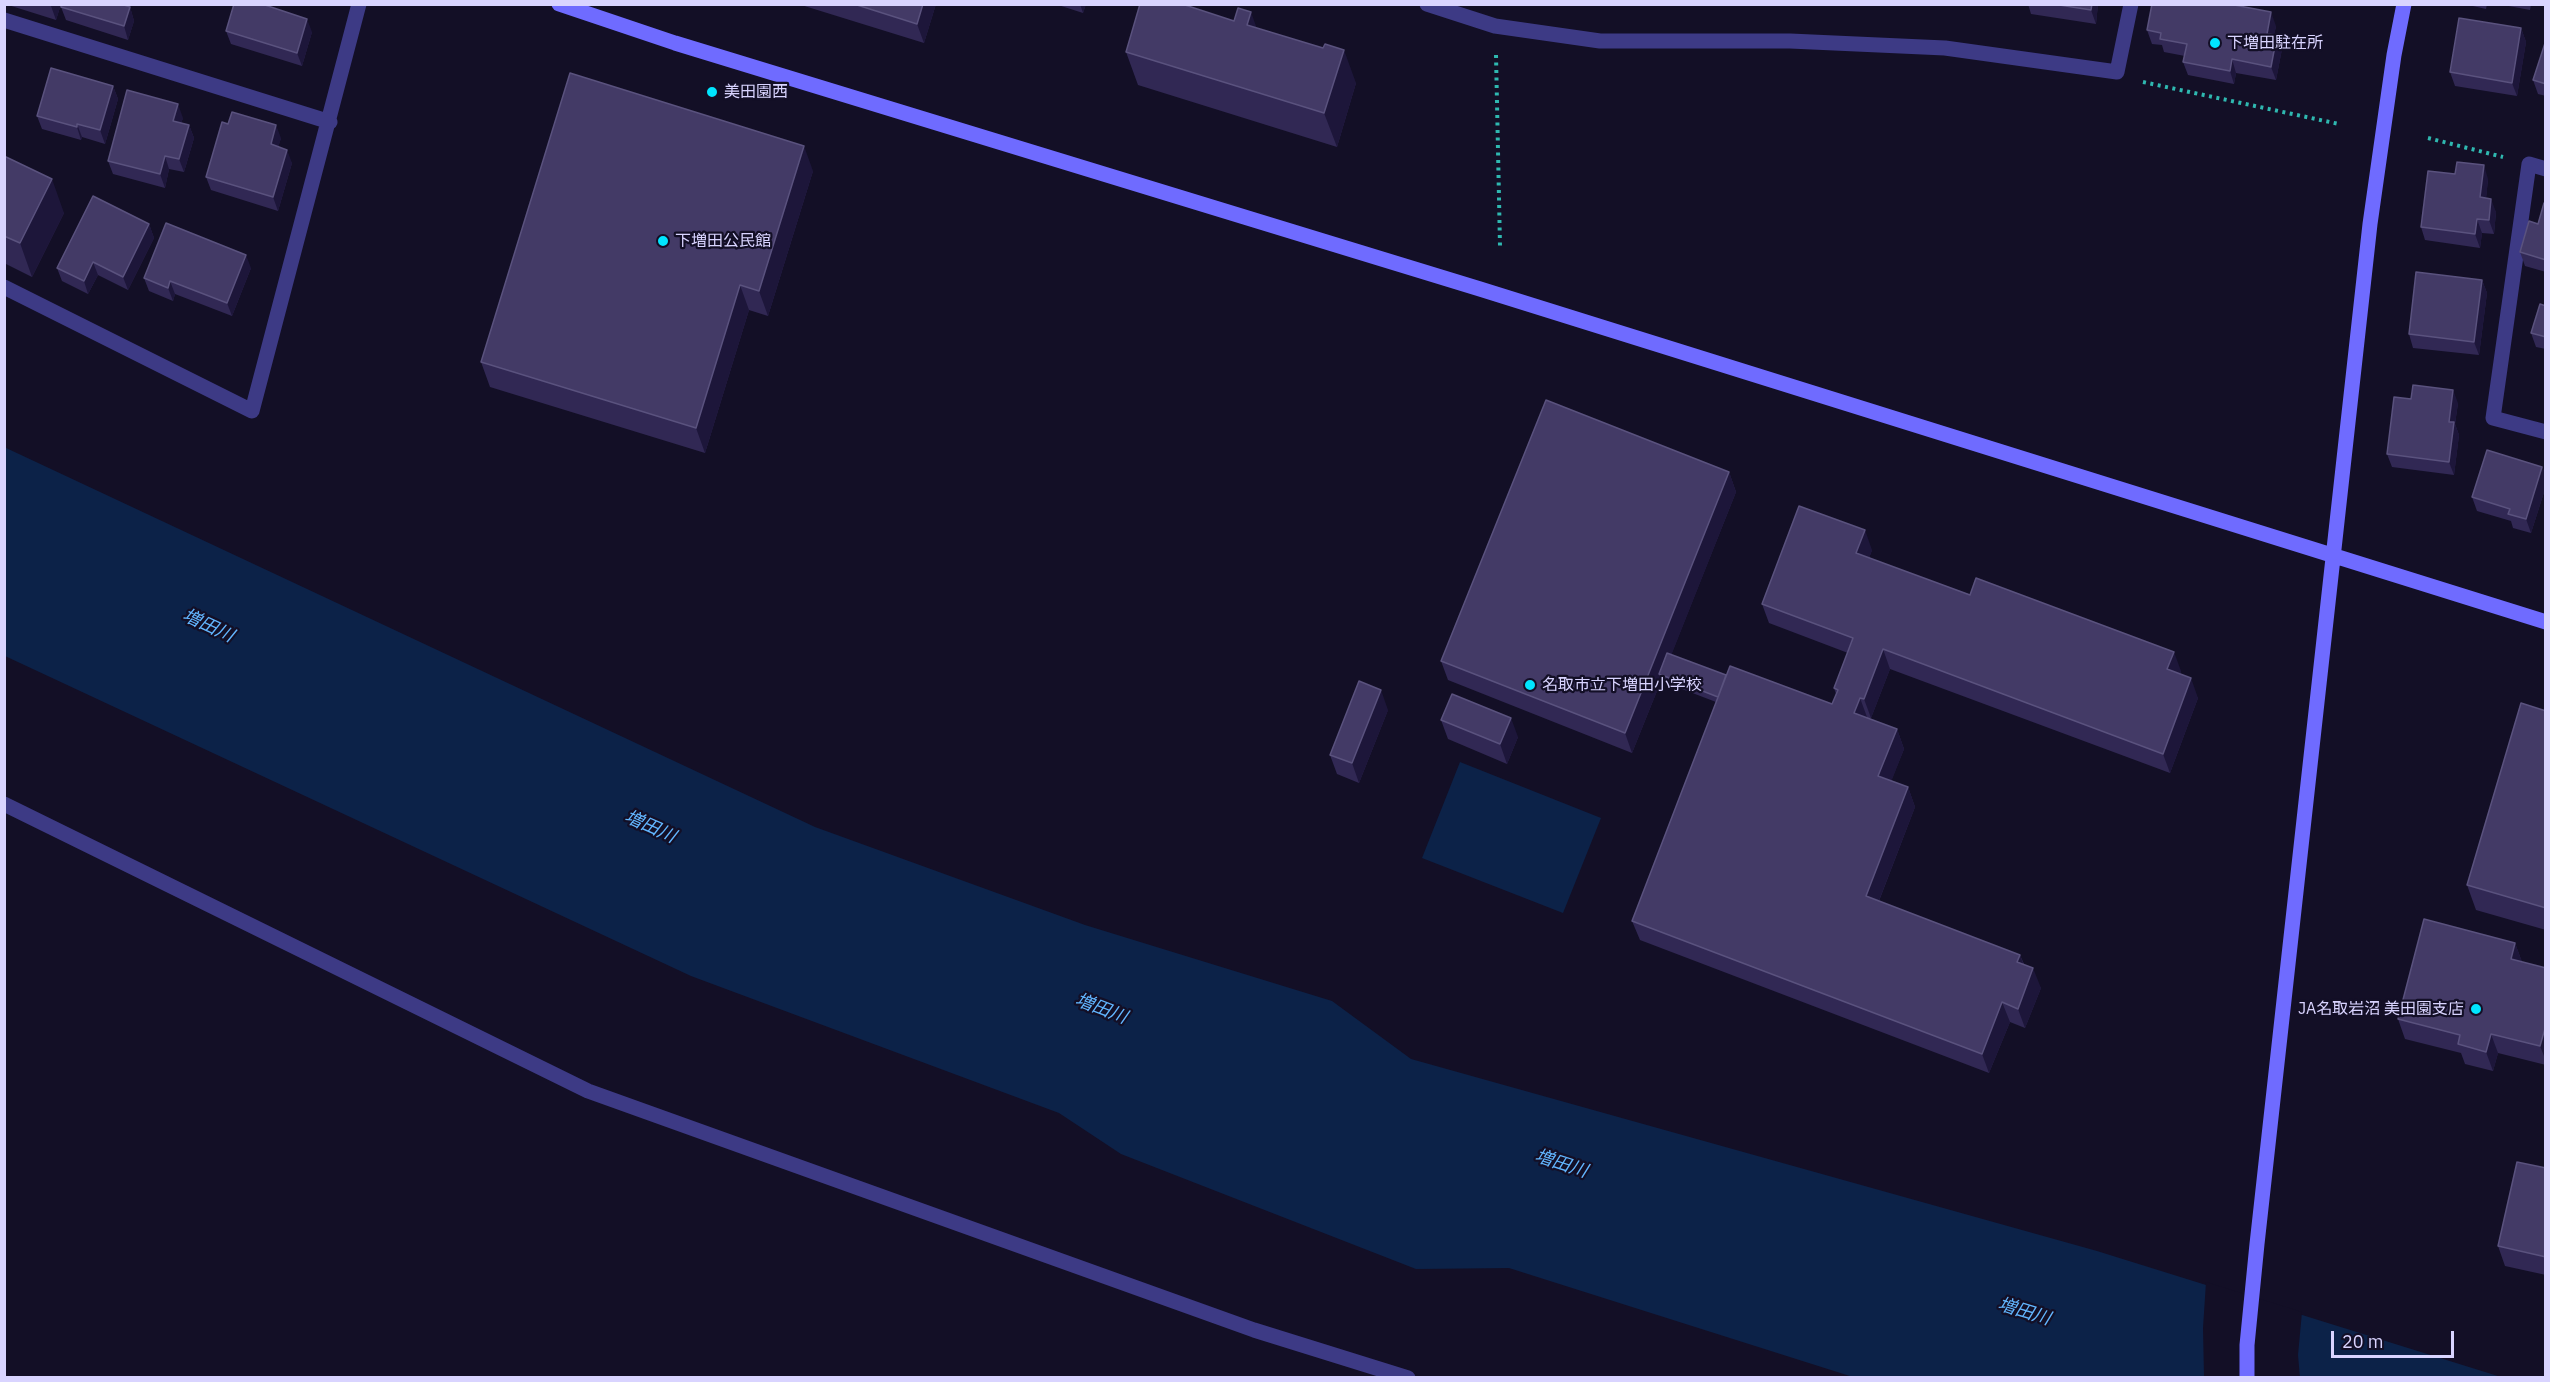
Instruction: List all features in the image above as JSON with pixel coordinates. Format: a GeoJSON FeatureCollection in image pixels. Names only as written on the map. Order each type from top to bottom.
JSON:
{"type":"FeatureCollection","features":[{"type":"Feature","properties":{"kind":"street"},"geometry":{"type":"LineString","coordinates":[[4,287],[252,411],[330,122],[359,4]]}},
{"type":"Feature","properties":{"kind":"street"},"geometry":{"type":"LineString","coordinates":[[559,4],[675,43],[1492,293],[2546,622]]}},
{"type":"Feature","properties":{"kind":"street"},"geometry":{"type":"LineString","coordinates":[[1426,4],[1496,26],[1600,41],[1790,40],[1945,48],[2117,72],[2131,4]]}},
{"type":"Feature","properties":{"kind":"street"},"geometry":{"type":"LineString","coordinates":[[2247,1377],[2247,1345],[2257,1244],[2370,224],[2394,55],[2404,4]]}},
{"type":"Feature","properties":{"kind":"street"},"geometry":{"type":"LineString","coordinates":[[4,20],[330,122]]}},
{"type":"Feature","properties":{"kind":"street"},"geometry":{"type":"LineString","coordinates":[[2546,169],[2529,164],[2493,418],[2546,432]]}},
{"type":"Feature","properties":{"kind":"street"},"geometry":{"type":"LineString","coordinates":[[4,804],[588,1091],[1254,1330],[1408,1377]]}},
{"type":"Feature","properties":{"kind":"path"},"geometry":{"type":"LineString","coordinates":[[1496,26],[1500,246]]}},
{"type":"Feature","properties":{"kind":"path"},"geometry":{"type":"LineString","coordinates":[[2117,72],[2133,80],[2339,124]]}},
{"type":"Feature","properties":{"kind":"path"},"geometry":{"type":"LineString","coordinates":[[2428,138],[2529,164]]}},
{"type":"Feature","properties":{"kind":"water","name":"増田川"},"geometry":{"type":"Polygon","coordinates":[[[4,447],[815,827],[1085,925],[1332,1001],[1411,1059],[2097,1251],[2501,1377],[1853,1377],[1509,1268],[1416,1269],[1121,1154],[1059,1113],[691,976],[5,656],[4,447]]]}},
{"type":"Feature","properties":{"kind":"water"},"geometry":{"type":"Polygon","coordinates":[[[1460,762],[1601,818],[1563,913],[1422,858],[1460,762]]]}},
{"type":"Feature","properties":{"kind":"pier"},"geometry":{"type":"Polygon","coordinates":[[[2206,1282],[2302,1312],[2298,1355],[2300,1378],[2204,1377],[2203,1328],[2206,1282]]]}},
{"type":"Feature","properties":{"kind":"building"},"geometry":{"type":"Polygon","coordinates":[[[61,4],[121,4],[130,7],[124,26],[61,7],[61,4]]]}},
{"type":"Feature","properties":{"kind":"building"},"geometry":{"type":"Polygon","coordinates":[[[234,4],[262,4],[307,19],[297,53],[226,31],[234,4]]]}},
{"type":"Feature","properties":{"kind":"building"},"geometry":{"type":"Polygon","coordinates":[[[854,4],[923,4],[917,24],[854,4]]]}},
{"type":"Feature","properties":{"kind":"building"},"geometry":{"type":"Polygon","coordinates":[[[1140,4],[1182,4],[1234,21],[1238,8],[1251,12],[1247,25],[1323,48],[1325,44],[1344,50],[1324,113],[1126,52],[1140,4]]]}},
{"type":"Feature","properties":{"kind":"building"},"geometry":{"type":"Polygon","coordinates":[[[2053,4],[2092,4],[2091,10],[2053,4]]]}},
{"type":"Feature","properties":{"kind":"building"},"geometry":{"type":"Polygon","coordinates":[[[2152,4],[2229,4],[2271,12],[2267,34],[2277,35],[2271,67],[2232,59],[2230,71],[2183,62],[2187,44],[2160,39],[2161,33],[2147,30],[2152,4]]]}},
{"type":"Feature","properties":{"kind":"building"},"geometry":{"type":"Polygon","coordinates":[[[2459,18],[2521,28],[2512,83],[2450,72],[2459,18]]]}},
{"type":"Feature","properties":{"kind":"building"},"geometry":{"type":"Polygon","coordinates":[[[2546,40],[2546,84],[2533,80],[2546,40]]]}},
{"type":"Feature","properties":{"kind":"building"},"geometry":{"type":"Polygon","coordinates":[[[51,68],[113,86],[100,130],[77,124],[77,127],[37,116],[51,68]]]}},
{"type":"Feature","properties":{"kind":"building","name":"下増田公民館"},"geometry":{"type":"Polygon","coordinates":[[[570,73],[804,146],[759,291],[740,285],[696,428],[481,362],[570,73]]]}},
{"type":"Feature","properties":{"kind":"building"},"geometry":{"type":"Polygon","coordinates":[[[127,90],[178,104],[173,121],[189,125],[179,159],[165,156],[160,174],[108,161],[127,90]]]}},
{"type":"Feature","properties":{"kind":"building"},"geometry":{"type":"Polygon","coordinates":[[[232,112],[276,125],[271,144],[287,150],[273,197],[206,177],[222,122],[228,124],[232,112]]]}},
{"type":"Feature","properties":{"kind":"building"},"geometry":{"type":"Polygon","coordinates":[[[4,156],[52,179],[20,243],[4,236],[4,156]]]}},
{"type":"Feature","properties":{"kind":"building"},"geometry":{"type":"Polygon","coordinates":[[[2457,162],[2484,165],[2480,197],[2491,199],[2489,220],[2477,219],[2475,234],[2421,227],[2428,171],[2455,174],[2457,162]]]}},
{"type":"Feature","properties":{"kind":"building"},"geometry":{"type":"Polygon","coordinates":[[[93,196],[149,224],[123,277],[93,262],[84,281],[57,268],[93,196]]]}},
{"type":"Feature","properties":{"kind":"building"},"geometry":{"type":"Polygon","coordinates":[[[2544,203],[2546,204],[2546,260],[2520,252],[2529,221],[2538,224],[2544,203]]]}},
{"type":"Feature","properties":{"kind":"building"},"geometry":{"type":"Polygon","coordinates":[[[166,223],[246,255],[227,303],[170,281],[168,288],[144,278],[166,223]]]}},
{"type":"Feature","properties":{"kind":"building"},"geometry":{"type":"Polygon","coordinates":[[[2416,272],[2482,280],[2474,342],[2409,334],[2416,272]]]}},
{"type":"Feature","properties":{"kind":"building"},"geometry":{"type":"Polygon","coordinates":[[[2540,304],[2546,306],[2546,337],[2531,333],[2540,304]]]}},
{"type":"Feature","properties":{"kind":"building"},"geometry":{"type":"Polygon","coordinates":[[[2413,385],[2453,390],[2449,422],[2454,422],[2449,462],[2387,454],[2394,397],[2411,399],[2413,385]]]}},
{"type":"Feature","properties":{"kind":"building"},"geometry":{"type":"Polygon","coordinates":[[[1546,400],[1729,472],[1625,733],[1441,661],[1546,400]]]}},
{"type":"Feature","properties":{"kind":"building"},"geometry":{"type":"Polygon","coordinates":[[[2487,450],[2542,467],[2526,519],[2508,514],[2510,509],[2472,497],[2487,450]]]}},
{"type":"Feature","properties":{"kind":"building"},"geometry":{"type":"Polygon","coordinates":[[[1799,506],[1865,530],[1856,553],[1970,595],[1976,578],[2174,652],[2167,669],[2191,678],[2163,754],[1883,649],[1864,699],[1860,698],[1854,713],[1897,729],[1878,776],[1908,787],[1866,896],[2020,955],[2017,962],[2033,968],[2018,1009],[2002,1002],[1982,1054],[1632,921],[1730,666],[1832,704],[1838,690],[1834,688],[1853,638],[1762,604],[1799,506]]]}},
{"type":"Feature","properties":{"kind":"building"},"geometry":{"type":"Polygon","coordinates":[[[1667,653],[1726,675],[1718,697],[1659,674],[1667,653]]]}},
{"type":"Feature","properties":{"kind":"building"},"geometry":{"type":"Polygon","coordinates":[[[1359,681],[1381,690],[1352,763],[1330,755],[1359,681]]]}},
{"type":"Feature","properties":{"kind":"building"},"geometry":{"type":"Polygon","coordinates":[[[1452,694],[1511,718],[1500,744],[1441,720],[1452,694]]]}},
{"type":"Feature","properties":{"kind":"building"},"geometry":{"type":"Polygon","coordinates":[[[2521,703],[2546,711],[2546,908],[2467,885],[2521,703]]]}},
{"type":"Feature","properties":{"kind":"building"},"geometry":{"type":"Polygon","coordinates":[[[2424,919],[2515,943],[2511,959],[2546,968],[2546,1025],[2540,1046],[2491,1034],[2486,1052],[2458,1044],[2460,1035],[2398,1019],[2424,919]]]}},
{"type":"Feature","properties":{"kind":"building"},"geometry":{"type":"Polygon","coordinates":[[[2517,1162],[2546,1168],[2546,1257],[2498,1246],[2517,1162]]]}},
{"type":"Feature","properties":{"kind":"place","name":"下増田駐在所"},"geometry":{"type":"Point","coordinates":[2215,43]}},
{"type":"Feature","properties":{"kind":"place","name":"美田園西"},"geometry":{"type":"Point","coordinates":[712,92]}},
{"type":"Feature","properties":{"kind":"place","name":"下増田公民館"},"geometry":{"type":"Point","coordinates":[663,241]}},
{"type":"Feature","properties":{"kind":"place","name":"名取市立下増田小学校"},"geometry":{"type":"Point","coordinates":[1530,685]}},
{"type":"Feature","properties":{"kind":"place","name":"JA名取岩沼 美田園支店"},"geometry":{"type":"Point","coordinates":[2476,1009]}}]}
